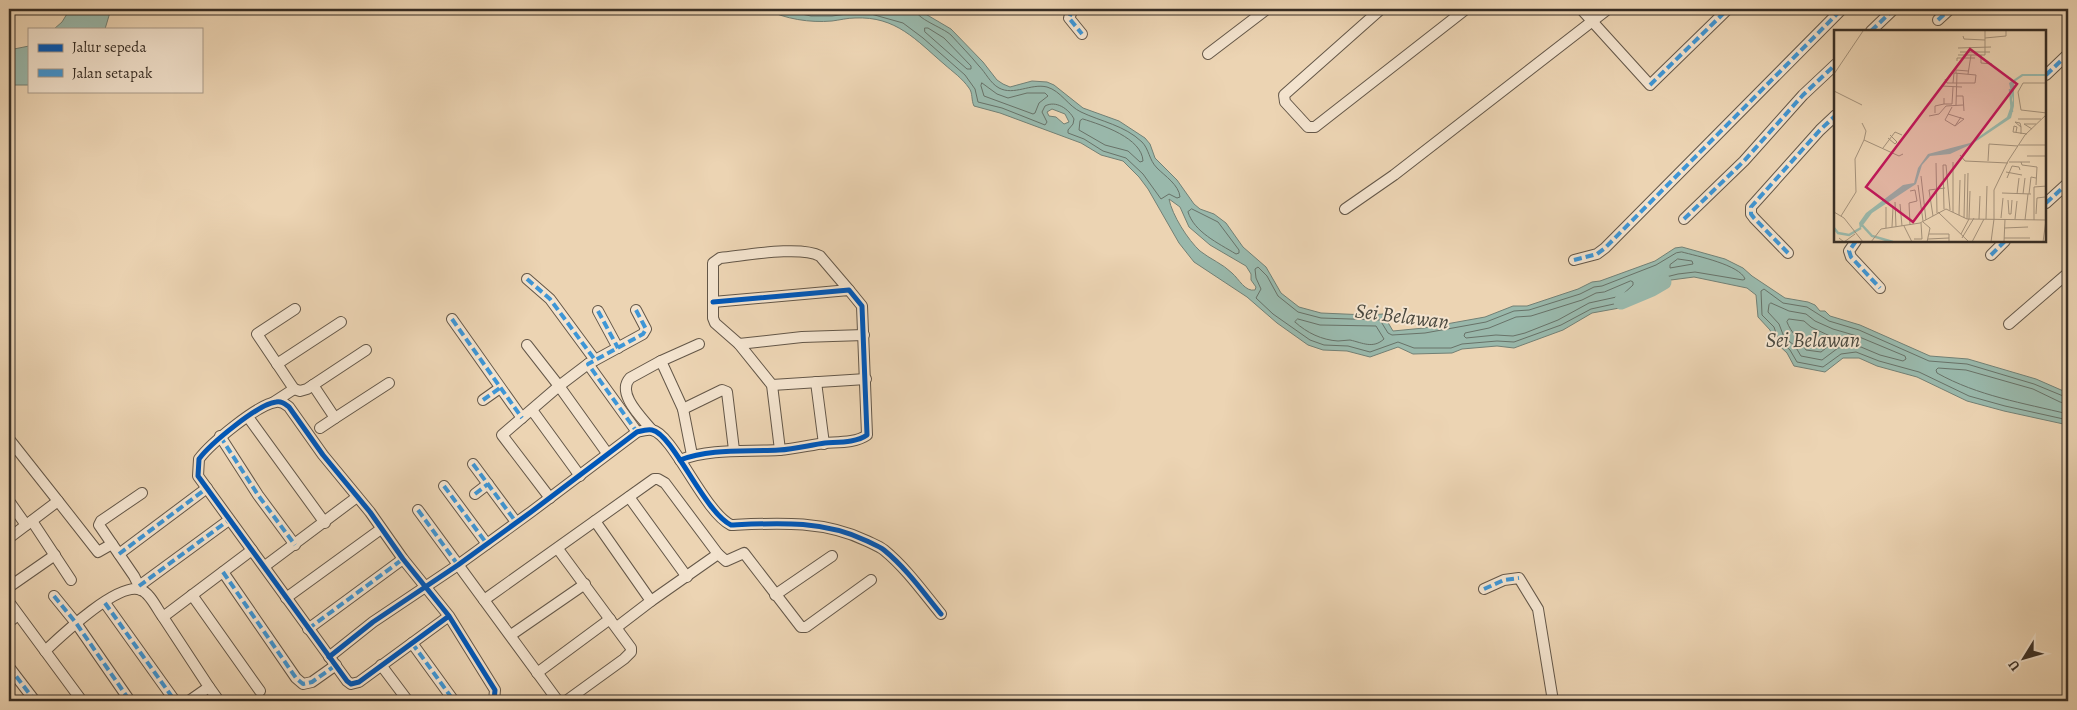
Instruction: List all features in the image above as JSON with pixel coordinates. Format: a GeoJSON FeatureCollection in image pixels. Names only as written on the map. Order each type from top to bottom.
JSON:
{"type":"FeatureCollection","features":[{"type":"Feature","properties":{"kind":"street"},"geometry":{"type":"LineString","coordinates":[[1073,9],[1069,18],[1082,34]]}},
{"type":"Feature","properties":{"kind":"street"},"geometry":{"type":"LineString","coordinates":[[1208,54],[1267,9]]}},
{"type":"Feature","properties":{"kind":"street"},"geometry":{"type":"LineString","coordinates":[[1381,9],[1286,91],[1284,100],[1308,127],[1316,128],[1466,9]]}},
{"type":"Feature","properties":{"kind":"street"},"geometry":{"type":"LineString","coordinates":[[1581,9],[1650,85],[1728,9]]}},
{"type":"Feature","properties":{"kind":"street"},"geometry":{"type":"LineString","coordinates":[[1345,209],[1394,175],[1608,9]]}},
{"type":"Feature","properties":{"kind":"street"},"geometry":{"type":"LineString","coordinates":[[1574,260],[1597,254],[1605,248],[1842,9]]}},
{"type":"Feature","properties":{"kind":"street"},"geometry":{"type":"LineString","coordinates":[[1872,30],[1894,9]]}},
{"type":"Feature","properties":{"kind":"street"},"geometry":{"type":"LineString","coordinates":[[1938,20],[1950,9]]}},
{"type":"Feature","properties":{"kind":"street"},"geometry":{"type":"LineString","coordinates":[[2047,74],[2068,54]]}},
{"type":"Feature","properties":{"kind":"street"},"geometry":{"type":"LineString","coordinates":[[1684,219],[1744,161],[1803,95],[1834,66]]}},
{"type":"Feature","properties":{"kind":"street"},"geometry":{"type":"LineString","coordinates":[[1788,253],[1754,218],[1751,214],[1751,207],[1834,117]]}},
{"type":"Feature","properties":{"kind":"street"},"geometry":{"type":"LineString","coordinates":[[2047,202],[2068,183]]}},
{"type":"Feature","properties":{"kind":"street"},"geometry":{"type":"LineString","coordinates":[[1855,242],[1849,251],[1851,257],[1880,288]]}},
{"type":"Feature","properties":{"kind":"street"},"geometry":{"type":"LineString","coordinates":[[1992,255],[2004,242]]}},
{"type":"Feature","properties":{"kind":"street"},"geometry":{"type":"LineString","coordinates":[[680,460],[692,455],[734,450],[780,450],[861,439],[867,435],[862,306],[820,256],[813,253],[795,251],[715,260],[713,263],[713,318],[715,323],[739,344],[772,385],[780,450]]}},
{"type":"Feature","properties":{"kind":"street"},"geometry":{"type":"LineString","coordinates":[[2009,324],[2068,273]]}},
{"type":"Feature","properties":{"kind":"street"},"geometry":{"type":"LineString","coordinates":[[527,279],[550,300],[637,432]]}},
{"type":"Feature","properties":{"kind":"street"},"geometry":{"type":"LineString","coordinates":[[713,302],[849,290]]}},
{"type":"Feature","properties":{"kind":"street"},"geometry":{"type":"LineString","coordinates":[[295,309],[257,334],[294,389],[300,391],[312,385],[366,350]]}},
{"type":"Feature","properties":{"kind":"street"},"geometry":{"type":"LineString","coordinates":[[550,498],[502,435],[559,386],[591,362],[646,332],[636,310]]}},
{"type":"Feature","properties":{"kind":"street"},"geometry":{"type":"LineString","coordinates":[[598,311],[618,348]]}},
{"type":"Feature","properties":{"kind":"street"},"geometry":{"type":"LineString","coordinates":[[452,319],[522,418]]}},
{"type":"Feature","properties":{"kind":"street"},"geometry":{"type":"LineString","coordinates":[[277,364],[341,322]]}},
{"type":"Feature","properties":{"kind":"street"},"geometry":{"type":"LineString","coordinates":[[739,344],[802,337],[864,335]]}},
{"type":"Feature","properties":{"kind":"street"},"geometry":{"type":"LineString","coordinates":[[699,344],[661,361],[630,378],[625,388],[634,408],[680,460],[708,502],[725,522],[731,525],[779,523],[808,525],[852,534],[883,549],[917,584],[940,614]]}},
{"type":"Feature","properties":{"kind":"street"},"geometry":{"type":"LineString","coordinates":[[527,345],[559,386],[607,454]]}},
{"type":"Feature","properties":{"kind":"street"},"geometry":{"type":"LineString","coordinates":[[661,361],[682,409],[692,455]]}},
{"type":"Feature","properties":{"kind":"street"},"geometry":{"type":"LineString","coordinates":[[772,385],[866,379]]}},
{"type":"Feature","properties":{"kind":"street"},"geometry":{"type":"LineString","coordinates":[[816,382],[824,444]]}},
{"type":"Feature","properties":{"kind":"street"},"geometry":{"type":"LineString","coordinates":[[320,428],[389,383]]}},
{"type":"Feature","properties":{"kind":"street"},"geometry":{"type":"LineString","coordinates":[[312,385],[335,418]]}},
{"type":"Feature","properties":{"kind":"street"},"geometry":{"type":"LineString","coordinates":[[483,400],[500,388]]}},
{"type":"Feature","properties":{"kind":"street"},"geometry":{"type":"LineString","coordinates":[[294,389],[220,436],[198,459],[198,476],[265,566],[347,682],[351,684],[359,682],[449,616]]}},
{"type":"Feature","properties":{"kind":"street"},"geometry":{"type":"LineString","coordinates":[[682,409],[722,390],[727,392],[734,450]]}},
{"type":"Feature","properties":{"kind":"street"},"geometry":{"type":"LineString","coordinates":[[274,402],[283,402],[290,407],[403,559],[449,616],[495,690],[494,701]]}},
{"type":"Feature","properties":{"kind":"street"},"geometry":{"type":"LineString","coordinates":[[532,410],[580,476]]}},
{"type":"Feature","properties":{"kind":"street"},"geometry":{"type":"LineString","coordinates":[[248,417],[324,523]]}},
{"type":"Feature","properties":{"kind":"street"},"geometry":{"type":"LineString","coordinates":[[223,572],[296,678],[303,684],[312,682],[373,622],[458,565],[637,432],[651,429]]}},
{"type":"Feature","properties":{"kind":"street"},"geometry":{"type":"LineString","coordinates":[[220,436],[258,495],[295,545]]}},
{"type":"Feature","properties":{"kind":"street"},"geometry":{"type":"LineString","coordinates":[[9,439],[98,552],[112,544]]}},
{"type":"Feature","properties":{"kind":"street"},"geometry":{"type":"LineString","coordinates":[[473,464],[516,522]]}},
{"type":"Feature","properties":{"kind":"street"},"geometry":{"type":"LineString","coordinates":[[484,600],[654,479],[661,480],[718,554],[726,561],[744,553],[801,627],[806,627],[871,580]]}},
{"type":"Feature","properties":{"kind":"street"},"geometry":{"type":"LineString","coordinates":[[475,494],[488,484]]}},
{"type":"Feature","properties":{"kind":"street"},"geometry":{"type":"LineString","coordinates":[[444,486],[487,544]]}},
{"type":"Feature","properties":{"kind":"street"},"geometry":{"type":"LineString","coordinates":[[119,554],[207,488]]}},
{"type":"Feature","properties":{"kind":"street"},"geometry":{"type":"LineString","coordinates":[[142,493],[100,521],[100,528],[219,701]]}},
{"type":"Feature","properties":{"kind":"street"},"geometry":{"type":"LineString","coordinates":[[629,497],[686,577]]}},
{"type":"Feature","properties":{"kind":"street"},"geometry":{"type":"LineString","coordinates":[[265,566],[357,498]]}},
{"type":"Feature","properties":{"kind":"street"},"geometry":{"type":"LineString","coordinates":[[9,501],[55,555],[71,580]]}},
{"type":"Feature","properties":{"kind":"street"},"geometry":{"type":"LineString","coordinates":[[9,538],[58,501]]}},
{"type":"Feature","properties":{"kind":"street"},"geometry":{"type":"LineString","coordinates":[[418,510],[558,701]]}},
{"type":"Feature","properties":{"kind":"street"},"geometry":{"type":"LineString","coordinates":[[45,651],[76,623],[125,590],[140,588],[229,520]]}},
{"type":"Feature","properties":{"kind":"street"},"geometry":{"type":"LineString","coordinates":[[595,521],[651,601]]}},
{"type":"Feature","properties":{"kind":"street"},"geometry":{"type":"LineString","coordinates":[[286,598],[381,529]]}},
{"type":"Feature","properties":{"kind":"street"},"geometry":{"type":"LineString","coordinates":[[558,549],[630,645],[631,652],[566,701]]}},
{"type":"Feature","properties":{"kind":"street"},"geometry":{"type":"LineString","coordinates":[[163,617],[252,550]]}},
{"type":"Feature","properties":{"kind":"street"},"geometry":{"type":"LineString","coordinates":[[537,673],[613,623],[651,601],[718,554]]}},
{"type":"Feature","properties":{"kind":"street"},"geometry":{"type":"LineString","coordinates":[[9,587],[55,555]]}},
{"type":"Feature","properties":{"kind":"street"},"geometry":{"type":"LineString","coordinates":[[775,595],[832,556]]}},
{"type":"Feature","properties":{"kind":"street"},"geometry":{"type":"LineString","coordinates":[[308,629],[403,559]]}},
{"type":"Feature","properties":{"kind":"street"},"geometry":{"type":"LineString","coordinates":[[1484,589],[1504,580],[1519,578],[1538,609],[1553,701]]}},
{"type":"Feature","properties":{"kind":"street"},"geometry":{"type":"LineString","coordinates":[[511,635],[585,584]]}},
{"type":"Feature","properties":{"kind":"street"},"geometry":{"type":"LineString","coordinates":[[192,595],[260,691]]}},
{"type":"Feature","properties":{"kind":"street"},"geometry":{"type":"LineString","coordinates":[[54,596],[76,623],[130,701]]}},
{"type":"Feature","properties":{"kind":"street"},"geometry":{"type":"LineString","coordinates":[[9,602],[82,701]]}},
{"type":"Feature","properties":{"kind":"street"},"geometry":{"type":"LineString","coordinates":[[105,603],[175,701]]}},
{"type":"Feature","properties":{"kind":"street"},"geometry":{"type":"LineString","coordinates":[[9,622],[18,615]]}},
{"type":"Feature","properties":{"kind":"street"},"geometry":{"type":"LineString","coordinates":[[412,643],[454,701]]}},
{"type":"Feature","properties":{"kind":"street"},"geometry":{"type":"LineString","coordinates":[[381,665],[408,701]]}},
{"type":"Feature","properties":{"kind":"street"},"geometry":{"type":"LineString","coordinates":[[9,668],[34,701]]}},
{"type":"Feature","properties":{"kind":"street"},"geometry":{"type":"LineString","coordinates":[[189,701],[209,687]]}},
{"type":"Feature","properties":{"kind":"water"},"geometry":{"type":"Polygon","coordinates":[[[70,9],[111,9],[105,28],[55,28],[62,22],[70,9]]]}},
{"type":"Feature","properties":{"kind":"water","name":"Sei Belawan"},"geometry":{"type":"Polygon","coordinates":[[[765,9],[917,9],[951,29],[983,62],[997,80],[1003,84],[1010,87],[1032,81],[1047,82],[1054,85],[1083,108],[1119,121],[1145,138],[1150,144],[1155,158],[1177,180],[1194,204],[1200,209],[1214,214],[1226,223],[1243,247],[1266,267],[1281,293],[1299,307],[1321,313],[1383,314],[1393,331],[1424,328],[1485,317],[1513,306],[1527,306],[1655,261],[1675,248],[1682,247],[1725,259],[1743,268],[1785,298],[1808,302],[1815,305],[1820,311],[1825,311],[1830,316],[1860,325],[1930,356],[1968,359],[2036,379],[2068,393],[2068,425],[1967,401],[1917,377],[1877,366],[1859,358],[1843,358],[1825,372],[1794,366],[1787,353],[1773,340],[1770,330],[1758,317],[1756,295],[1747,288],[1694,277],[1671,280],[1658,286],[1652,292],[1642,292],[1638,298],[1625,307],[1592,313],[1563,330],[1514,348],[1497,346],[1462,349],[1452,353],[1413,354],[1398,347],[1370,357],[1347,351],[1323,350],[1308,345],[1277,323],[1247,297],[1194,262],[1179,243],[1148,189],[1123,161],[1101,155],[1081,143],[1000,113],[974,106],[972,94],[963,81],[914,38],[894,25],[869,18],[806,21],[789,18],[765,9]],[[1052,109],[1047,112],[1049,116],[1056,117],[1064,124],[1069,122],[1065,114],[1052,109]],[[1169,199],[1177,220],[1195,246],[1221,264],[1245,287],[1255,290],[1256,287],[1251,280],[1251,274],[1246,266],[1210,245],[1189,227],[1180,207],[1169,199]]]}},
{"type":"Feature","properties":{"kind":"water"},"geometry":{"type":"Polygon","coordinates":[[[28,46],[28,85],[9,85],[9,50],[28,46]]]}},
{"type":"Feature","properties":{"kind":"waterway","name":"Sei Belawan"},"geometry":{"type":"LineString","coordinates":[[1621,302],[1664,282]]}},
{"type":"Feature","properties":{"kind":"marked path"},"geometry":{"type":"LineString","coordinates":[[1073,9],[1069,18],[1082,34]]}},
{"type":"Feature","properties":{"kind":"marked path"},"geometry":{"type":"LineString","coordinates":[[1650,85],[1728,9]]}},
{"type":"Feature","properties":{"kind":"marked path"},"geometry":{"type":"LineString","coordinates":[[1574,260],[1597,254],[1605,248],[1842,9]]}},
{"type":"Feature","properties":{"kind":"marked path"},"geometry":{"type":"LineString","coordinates":[[1872,30],[1894,9]]}},
{"type":"Feature","properties":{"kind":"marked path"},"geometry":{"type":"LineString","coordinates":[[1938,20],[1950,9]]}},
{"type":"Feature","properties":{"kind":"marked path"},"geometry":{"type":"LineString","coordinates":[[2047,74],[2068,54]]}},
{"type":"Feature","properties":{"kind":"marked path"},"geometry":{"type":"LineString","coordinates":[[1684,219],[1744,161],[1803,95],[1834,66]]}},
{"type":"Feature","properties":{"kind":"marked path"},"geometry":{"type":"LineString","coordinates":[[1788,253],[1754,218],[1751,214],[1751,207],[1834,117]]}},
{"type":"Feature","properties":{"kind":"marked path"},"geometry":{"type":"LineString","coordinates":[[2047,202],[2068,183]]}},
{"type":"Feature","properties":{"kind":"marked path"},"geometry":{"type":"LineString","coordinates":[[1855,242],[1849,251],[1851,257],[1880,288]]}},
{"type":"Feature","properties":{"kind":"marked path"},"geometry":{"type":"LineString","coordinates":[[1991,255],[2004,242]]}},
{"type":"Feature","properties":{"kind":"marked path"},"geometry":{"type":"LineString","coordinates":[[527,279],[550,299],[595,360]]}},
{"type":"Feature","properties":{"kind":"marked path"},"geometry":{"type":"LineString","coordinates":[[636,310],[646,329],[643,334],[588,364],[637,432]]}},
{"type":"Feature","properties":{"kind":"marked path"},"geometry":{"type":"LineString","coordinates":[[598,311],[618,348]]}},
{"type":"Feature","properties":{"kind":"marked path"},"geometry":{"type":"LineString","coordinates":[[452,319],[522,418]]}},
{"type":"Feature","properties":{"kind":"marked path"},"geometry":{"type":"LineString","coordinates":[[483,400],[500,388]]}},
{"type":"Feature","properties":{"kind":"marked path"},"geometry":{"type":"LineString","coordinates":[[220,436],[258,495],[295,545]]}},
{"type":"Feature","properties":{"kind":"marked path"},"geometry":{"type":"LineString","coordinates":[[473,464],[516,522]]}},
{"type":"Feature","properties":{"kind":"marked path"},"geometry":{"type":"LineString","coordinates":[[475,494],[488,484]]}},
{"type":"Feature","properties":{"kind":"marked path"},"geometry":{"type":"LineString","coordinates":[[444,486],[487,544]]}},
{"type":"Feature","properties":{"kind":"marked path"},"geometry":{"type":"LineString","coordinates":[[119,554],[207,488]]}},
{"type":"Feature","properties":{"kind":"marked path"},"geometry":{"type":"LineString","coordinates":[[418,510],[458,565]]}},
{"type":"Feature","properties":{"kind":"marked path"},"geometry":{"type":"LineString","coordinates":[[139,586],[229,520]]}},
{"type":"Feature","properties":{"kind":"marked path"},"geometry":{"type":"LineString","coordinates":[[308,629],[403,559]]}},
{"type":"Feature","properties":{"kind":"marked path"},"geometry":{"type":"LineString","coordinates":[[223,572],[296,678],[303,684],[312,682],[336,665]]}},
{"type":"Feature","properties":{"kind":"marked path"},"geometry":{"type":"LineString","coordinates":[[1484,589],[1504,580],[1519,578]]}},
{"type":"Feature","properties":{"kind":"marked path"},"geometry":{"type":"LineString","coordinates":[[54,596],[76,623],[130,701]]}},
{"type":"Feature","properties":{"kind":"marked path"},"geometry":{"type":"LineString","coordinates":[[105,603],[175,701]]}},
{"type":"Feature","properties":{"kind":"marked path"},"geometry":{"type":"LineString","coordinates":[[412,643],[454,701]]}},
{"type":"Feature","properties":{"kind":"marked path"},"geometry":{"type":"LineString","coordinates":[[9,667],[35,701]]}},
{"type":"Feature","properties":{"kind":"cycle path"},"geometry":{"type":"LineString","coordinates":[[680,460],[716,452],[779,450],[825,443],[847,442],[863,438],[867,435],[862,306],[849,290],[713,302]]}},
{"type":"Feature","properties":{"kind":"cycle path"},"geometry":{"type":"LineString","coordinates":[[449,616],[359,682],[351,684],[198,476],[199,459],[223,435],[268,404],[278,402],[289,407],[323,455],[370,512],[403,559],[449,616],[495,690],[494,701]]}},
{"type":"Feature","properties":{"kind":"cycle path"},"geometry":{"type":"LineString","coordinates":[[329,657],[373,622],[458,565],[637,432],[648,430],[652,430],[660,435],[669,445],[710,505],[731,525],[800,524],[834,529],[867,541],[882,549],[900,564],[941,614]]}}]}
